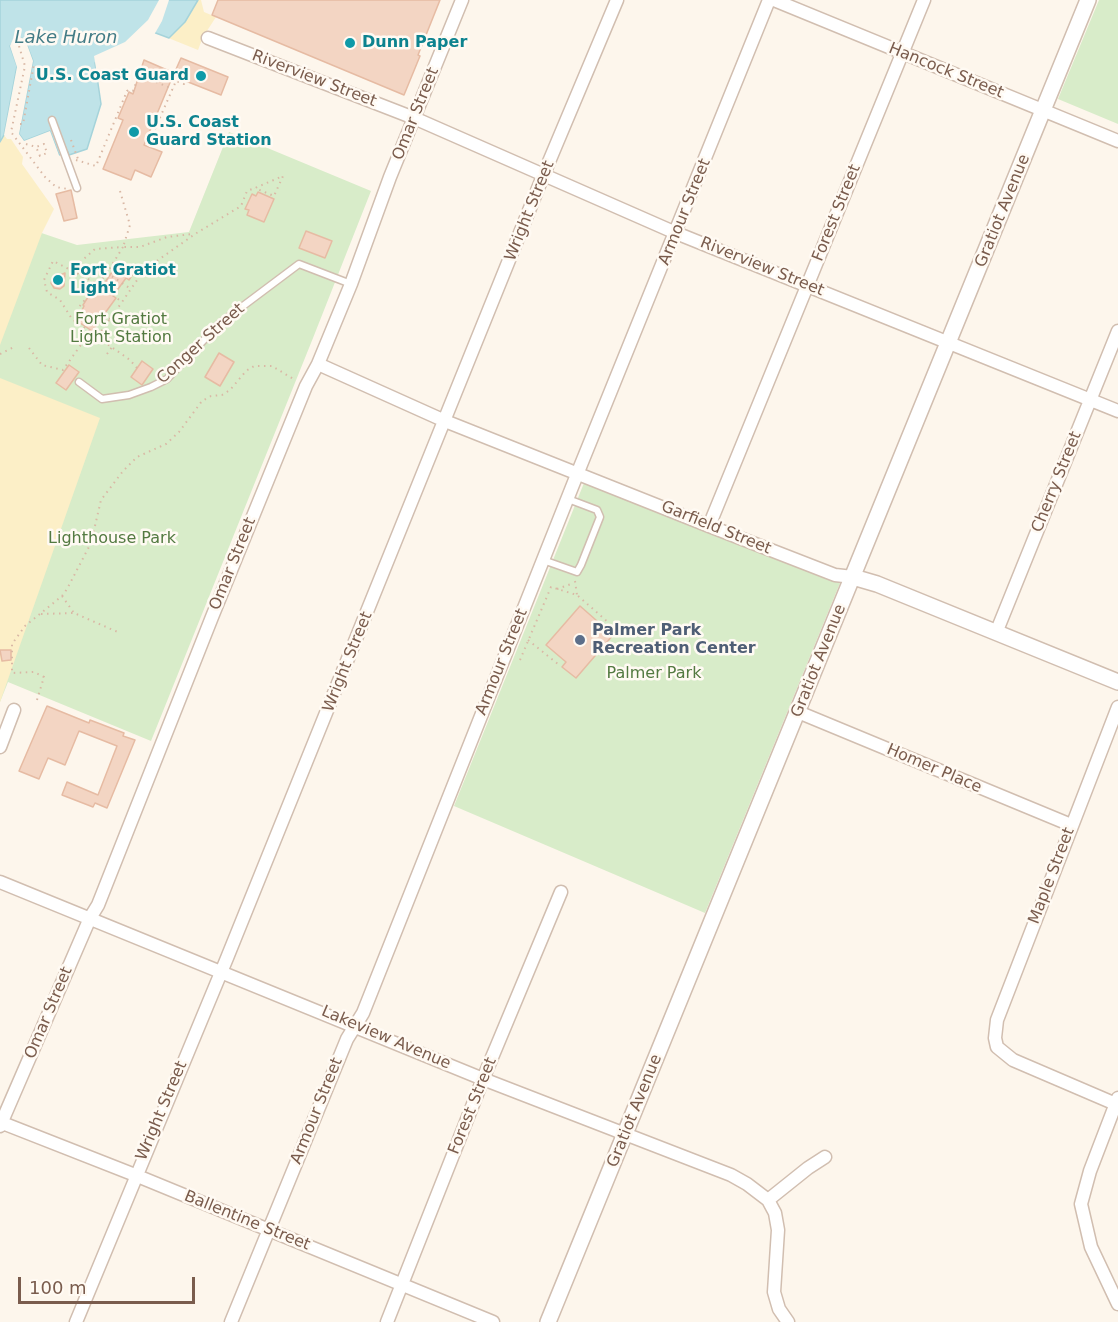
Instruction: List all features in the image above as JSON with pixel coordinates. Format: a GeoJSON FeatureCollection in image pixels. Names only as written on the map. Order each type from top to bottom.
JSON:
{"type":"FeatureCollection","features":[{"type":"Feature","properties":{"kind":"street","name":"Omar Street"},"geometry":{"type":"LineString","coordinates":[[0,1124],[90,918],[98,905],[306,386],[318,364],[351,284],[462,0]]}},
{"type":"Feature","properties":{"kind":"street","name":"Wright Street"},"geometry":{"type":"LineString","coordinates":[[76,1322],[221,971],[543,176],[617,0]]}},
{"type":"Feature","properties":{"kind":"street","name":"Armour Street"},"geometry":{"type":"LineString","coordinates":[[231,1322],[347,1039],[363,1013],[567,499],[770,0]]}},
{"type":"Feature","properties":{"kind":"street","name":"Hancock Street"},"geometry":{"type":"LineString","coordinates":[[774,0],[1118,141]]}},
{"type":"Feature","properties":{"kind":"street","name":"Forest Street"},"geometry":{"type":"LineString","coordinates":[[709,526],[924,0]]}},
{"type":"Feature","properties":{"kind":"street","name":"Gratiot Avenue"},"geometry":{"type":"LineString","coordinates":[[548,1322],[1088,0]]}},
{"type":"Feature","properties":{"kind":"street","name":"Riverview Street"},"geometry":{"type":"LineString","coordinates":[[208,38],[414,118],[676,233],[1118,411]]}},
{"type":"Feature","properties":{"kind":"street","name":"Cherry Street"},"geometry":{"type":"LineString","coordinates":[[996,633],[1118,331]]}},
{"type":"Feature","properties":{"kind":"street","name":"Garfield Street"},"geometry":{"type":"LineString","coordinates":[[318,364],[445,421],[709,526],[835,575],[877,584],[1118,682]]}},
{"type":"Feature","properties":{"kind":"street","name":"Maple Street"},"geometry":{"type":"LineString","coordinates":[[1117,1102],[1013,1060],[997,1047],[995,1038],[997,1020],[1118,707]]}},
{"type":"Feature","properties":{"kind":"street"},"geometry":{"type":"LineString","coordinates":[[0,747],[14,710]]}},
{"type":"Feature","properties":{"kind":"street","name":"Homer Place"},"geometry":{"type":"LineString","coordinates":[[798,712],[1071,825]]}},
{"type":"Feature","properties":{"kind":"street","name":"Lakeview Avenue"},"geometry":{"type":"LineString","coordinates":[[0,882],[483,1078],[731,1175],[768,1200]]}},
{"type":"Feature","properties":{"kind":"street","name":"Forest Street"},"geometry":{"type":"LineString","coordinates":[[387,1322],[483,1078],[561,892]]}},
{"type":"Feature","properties":{"kind":"street"},"geometry":{"type":"LineString","coordinates":[[1117,1102],[1090,1171],[1081,1204],[1091,1248],[1118,1304]]}},
{"type":"Feature","properties":{"kind":"street","name":"Ballentine Street"},"geometry":{"type":"LineString","coordinates":[[0,1124],[135,1175],[493,1322]]}},
{"type":"Feature","properties":{"kind":"street"},"geometry":{"type":"LineString","coordinates":[[788,1322],[779,1309],[774,1292],[778,1230],[775,1213],[768,1200],[825,1157]]}},
{"type":"Feature","properties":{"kind":"lane"},"geometry":{"type":"LineString","coordinates":[[52,120],[77,188]]}},
{"type":"Feature","properties":{"kind":"lane","name":"Conger Street"},"geometry":{"type":"LineString","coordinates":[[79,382],[102,399],[129,395],[167,379],[219,324],[299,264],[351,284]]}},
{"type":"Feature","properties":{"kind":"lane"},"geometry":{"type":"LineString","coordinates":[[543,560],[577,572],[600,517],[597,510],[567,499]]}},
{"type":"Feature","properties":{"kind":"path"},"geometry":{"type":"LineString","coordinates":[[19,46],[25,66],[11,132],[45,177],[56,187],[77,188]]}},
{"type":"Feature","properties":{"kind":"path"},"geometry":{"type":"LineString","coordinates":[[20,124],[23,124],[34,64]]}},
{"type":"Feature","properties":{"kind":"path"},"geometry":{"type":"LineString","coordinates":[[67,162],[78,159],[96,166],[127,91],[133,91],[140,75],[173,89]]}},
{"type":"Feature","properties":{"kind":"path"},"geometry":{"type":"LineString","coordinates":[[155,129],[176,81],[184,84],[185,81]]}},
{"type":"Feature","properties":{"kind":"path"},"geometry":{"type":"LineString","coordinates":[[71,140],[78,159]]}},
{"type":"Feature","properties":{"kind":"path"},"geometry":{"type":"LineString","coordinates":[[26,144],[36,147]]}},
{"type":"Feature","properties":{"kind":"path"},"geometry":{"type":"LineString","coordinates":[[97,338],[144,270],[195,234],[241,206],[247,191],[283,176],[274,196],[255,188]]}},
{"type":"Feature","properties":{"kind":"path"},"geometry":{"type":"LineString","coordinates":[[74,321],[83,302],[107,273],[123,247],[130,225],[120,191]]}},
{"type":"Feature","properties":{"kind":"path"},"geometry":{"type":"LineString","coordinates":[[246,195],[250,197]]}},
{"type":"Feature","properties":{"kind":"path"},"geometry":{"type":"LineString","coordinates":[[243,201],[248,203]]}},
{"type":"Feature","properties":{"kind":"path"},"geometry":{"type":"LineString","coordinates":[[70,270],[95,249],[140,248],[167,237],[195,234]]}},
{"type":"Feature","properties":{"kind":"path"},"geometry":{"type":"LineString","coordinates":[[122,302],[98,284],[53,261],[44,280],[47,292],[60,300],[74,321],[112,347],[137,368]]}},
{"type":"Feature","properties":{"kind":"path"},"geometry":{"type":"LineString","coordinates":[[107,273],[131,289]]}},
{"type":"Feature","properties":{"kind":"path"},"geometry":{"type":"LineString","coordinates":[[104,315],[110,319]]}},
{"type":"Feature","properties":{"kind":"path"},"geometry":{"type":"LineString","coordinates":[[29,348],[42,365],[63,370],[90,332]]}},
{"type":"Feature","properties":{"kind":"path"},"geometry":{"type":"LineString","coordinates":[[0,354],[16,346]]}},
{"type":"Feature","properties":{"kind":"path"},"geometry":{"type":"LineString","coordinates":[[107,354],[112,347]]}},
{"type":"Feature","properties":{"kind":"path"},"geometry":{"type":"LineString","coordinates":[[37,700],[45,677],[34,672],[12,673],[12,644],[25,626],[62,596],[91,543],[99,507],[105,494],[131,462],[165,444],[179,432],[202,401],[230,390],[246,371],[254,366],[272,366],[306,386]]}},
{"type":"Feature","properties":{"kind":"path"},"geometry":{"type":"LineString","coordinates":[[577,572],[574,583],[577,595]]}},
{"type":"Feature","properties":{"kind":"path"},"geometry":{"type":"LineString","coordinates":[[557,589],[574,583]]}},
{"type":"Feature","properties":{"kind":"path"},"geometry":{"type":"LineString","coordinates":[[520,660],[551,587],[577,595],[609,623]]}},
{"type":"Feature","properties":{"kind":"path"},"geometry":{"type":"LineString","coordinates":[[62,596],[74,613]]}},
{"type":"Feature","properties":{"kind":"path"},"geometry":{"type":"LineString","coordinates":[[41,614],[74,613],[120,633]]}},
{"type":"Feature","properties":{"kind":"path"},"geometry":{"type":"LineString","coordinates":[[528,640],[558,664]]}},
{"type":"Feature","properties":{"kind":"green space"},"geometry":{"type":"Polygon","coordinates":[[[1099,0],[1118,0],[1118,124],[1058,99],[1099,0]]]}},
{"type":"Feature","properties":{"kind":"green space"},"geometry":{"type":"Polygon","coordinates":[[[229,132],[371,191],[313,338],[151,741],[8,682],[0,702],[0,219],[77,245],[189,232],[229,132]]]}},
{"type":"Feature","properties":{"kind":"green space","name":"Palmer Park"},"geometry":{"type":"Polygon","coordinates":[[[586,478],[840,583],[705,913],[454,806],[586,478]]]}},
{"type":"Feature","properties":{"kind":"sand"},"geometry":{"type":"Polygon","coordinates":[[[169,0],[201,0],[204,12],[216,17],[203,37],[198,50],[156,33],[169,0]]]}},
{"type":"Feature","properties":{"kind":"sand"},"geometry":{"type":"Polygon","coordinates":[[[0,64],[4,135],[7,139],[11,139],[23,157],[22,164],[54,209],[42,233],[0,345],[0,64]]]}},
{"type":"Feature","properties":{"kind":"sand"},"geometry":{"type":"Polygon","coordinates":[[[0,378],[100,418],[0,702],[0,378]]]}},
{"type":"Feature","properties":{"kind":"water","name":"Lake Huron"},"geometry":{"type":"Polygon","coordinates":[[[0,0],[198,0],[185,22],[169,38],[153,32],[95,63],[101,104],[87,149],[69,155],[68,152],[59,155],[50,131],[24,141],[19,134],[33,61],[25,40],[19,37],[10,46],[17,66],[4,135],[0,142],[0,0]]]}},
{"type":"Feature","properties":{"kind":"pier"},"geometry":{"type":"Polygon","coordinates":[[[159,0],[169,0],[162,21],[154,35],[117,62],[99,66],[100,73],[97,74],[94,56],[125,42],[148,20],[159,0]]]}},
{"type":"Feature","properties":{"kind":"pier"},"geometry":{"type":"Polygon","coordinates":[[[19,37],[25,39],[33,61],[19,134],[24,141],[50,131],[60,158],[57,157],[48,135],[24,144],[16,135],[29,61],[23,42],[19,40],[13,46],[20,67],[6,137],[4,135],[17,67],[10,46],[13,39],[19,37]]]}},
{"type":"Feature","properties":{"kind":"building","name":"Dunn Paper"},"geometry":{"type":"Polygon","coordinates":[[[218,0],[440,0],[404,95],[212,15],[218,0]]]}},
{"type":"Feature","properties":{"kind":"building","name":"U.S. Coast Guard"},"geometry":{"type":"Polygon","coordinates":[[[181,58],[228,77],[221,95],[173,76],[181,58]]]}},
{"type":"Feature","properties":{"kind":"building","name":"U.S. Coast Guard Station"},"geometry":{"type":"Polygon","coordinates":[[[144,60],[174,73],[144,145],[162,152],[151,177],[135,170],[131,180],[103,169],[123,120],[118,118],[129,92],[133,94],[144,60]]]}},
{"type":"Feature","properties":{"kind":"building"},"geometry":{"type":"Polygon","coordinates":[[[71,190],[77,218],[64,221],[56,194],[71,190]]]}},
{"type":"Feature","properties":{"kind":"building"},"geometry":{"type":"Polygon","coordinates":[[[258,192],[274,199],[264,222],[247,215],[249,210],[245,209],[252,194],[256,196],[258,192]]]}},
{"type":"Feature","properties":{"kind":"building"},"geometry":{"type":"Polygon","coordinates":[[[306,231],[332,241],[325,258],[299,248],[306,231]]]}},
{"type":"Feature","properties":{"kind":"building"},"geometry":{"type":"Polygon","coordinates":[[[119,262],[134,272],[129,280],[126,278],[113,296],[116,298],[92,331],[77,321],[83,305],[88,297],[90,298],[95,291],[101,288],[119,262]]]}},
{"type":"Feature","properties":{"kind":"building","name":"Fort Gratiot Light"},"geometry":{"type":"Polygon","coordinates":[[[65,273],[64,286],[60,289],[54,288],[51,283],[53,278],[65,273]]]}},
{"type":"Feature","properties":{"kind":"building"},"geometry":{"type":"Polygon","coordinates":[[[219,353],[234,362],[220,386],[205,377],[219,353]]]}},
{"type":"Feature","properties":{"kind":"building"},"geometry":{"type":"Polygon","coordinates":[[[142,361],[153,369],[142,385],[131,377],[142,361]]]}},
{"type":"Feature","properties":{"kind":"building"},"geometry":{"type":"Polygon","coordinates":[[[69,365],[79,372],[66,390],[56,383],[69,365]]]}},
{"type":"Feature","properties":{"kind":"building","name":"Palmer Park Recreation Center"},"geometry":{"type":"Polygon","coordinates":[[[580,606],[613,635],[576,678],[562,667],[566,662],[546,645],[580,606]]]}},
{"type":"Feature","properties":{"kind":"building"},"geometry":{"type":"Polygon","coordinates":[[[0,650],[11,650],[11,660],[2,661],[0,650]]]}},
{"type":"Feature","properties":{"kind":"building"},"geometry":{"type":"Polygon","coordinates":[[[47,706],[89,723],[90,720],[124,733],[123,736],[135,740],[107,808],[95,803],[93,807],[62,795],[67,782],[98,795],[117,746],[79,731],[65,765],[48,758],[39,779],[19,771],[47,706]]]}},
{"type":"Feature","properties":{"kind":"place","name":"Dunn Paper"},"geometry":{"type":"Point","coordinates":[350,43]}},
{"type":"Feature","properties":{"kind":"place","name":"U.S. Coast Guard"},"geometry":{"type":"Point","coordinates":[201,76]}},
{"type":"Feature","properties":{"kind":"place","name":"U.S. Coast Guard Station"},"geometry":{"type":"Point","coordinates":[134,132]}},
{"type":"Feature","properties":{"kind":"place","name":"Fort Gratiot Light"},"geometry":{"type":"Point","coordinates":[58,280]}},
{"type":"Feature","properties":{"kind":"place","name":"Palmer Park Recreation Center"},"geometry":{"type":"Point","coordinates":[580,640]}},
{"type":"Feature","properties":{"kind":"park label","name":"Fort Gratiot Light Station"},"geometry":{"type":"Point","coordinates":[121,329]}},
{"type":"Feature","properties":{"kind":"park label","name":"Lighthouse Park"},"geometry":{"type":"Point","coordinates":[112,539]}}]}
